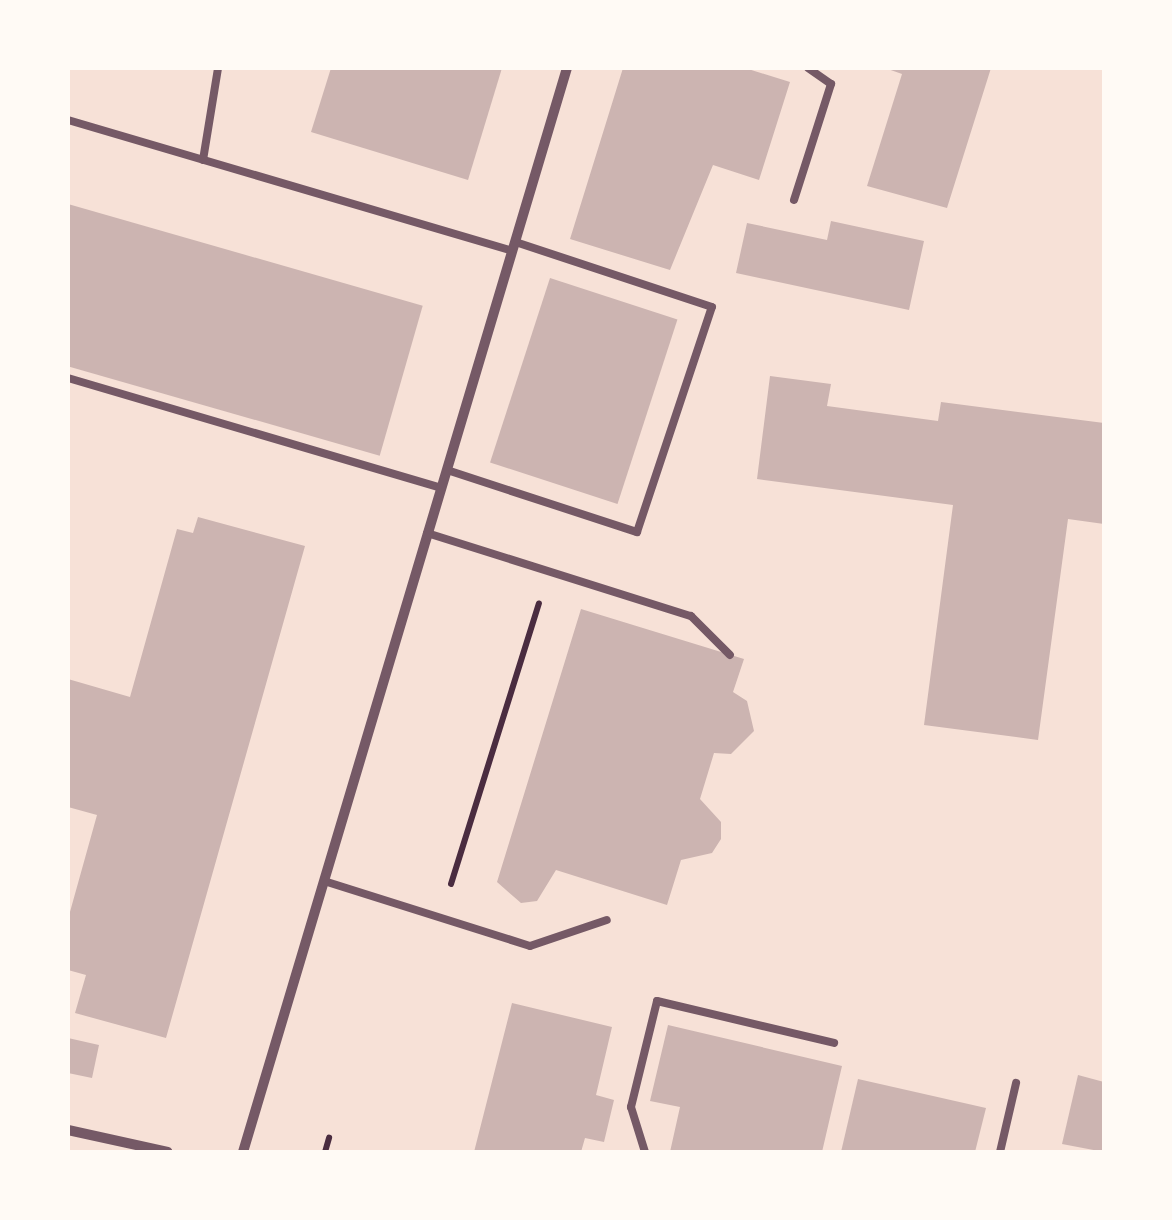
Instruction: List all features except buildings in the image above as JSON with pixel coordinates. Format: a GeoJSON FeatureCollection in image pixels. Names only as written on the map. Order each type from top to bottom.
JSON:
{"type":"FeatureCollection","features":[{"type":"Feature","properties":{"kind":"street"},"geometry":{"type":"LineString","coordinates":[[242,1152],[567,68]]}},
{"type":"Feature","properties":{"kind":"street"},"geometry":{"type":"LineString","coordinates":[[68,1130],[168,1152]]}},
{"type":"Feature","properties":{"kind":"lane"},"geometry":{"type":"LineString","coordinates":[[203,160],[218,68]]}},
{"type":"Feature","properties":{"kind":"lane"},"geometry":{"type":"LineString","coordinates":[[794,200],[831,84],[808,68]]}},
{"type":"Feature","properties":{"kind":"lane"},"geometry":{"type":"LineString","coordinates":[[68,120],[514,247],[712,308],[637,532],[447,470]]}},
{"type":"Feature","properties":{"kind":"lane"},"geometry":{"type":"LineString","coordinates":[[68,378],[441,488]]}},
{"type":"Feature","properties":{"kind":"lane"},"geometry":{"type":"LineString","coordinates":[[428,533],[691,616],[730,655]]}},
{"type":"Feature","properties":{"kind":"lane"},"geometry":{"type":"LineString","coordinates":[[324,882],[530,946],[606,920]]}},
{"type":"Feature","properties":{"kind":"lane"},"geometry":{"type":"LineString","coordinates":[[645,1152],[632,1107],[657,1001],[834,1043]]}},
{"type":"Feature","properties":{"kind":"lane"},"geometry":{"type":"LineString","coordinates":[[1000,1152],[1016,1082]]}},
{"type":"Feature","properties":{"kind":"path"},"geometry":{"type":"LineString","coordinates":[[441,918],[549,572]]}},
{"type":"Feature","properties":{"kind":"path"},"geometry":{"type":"LineString","coordinates":[[326,1152],[329,1138]]}}]}
